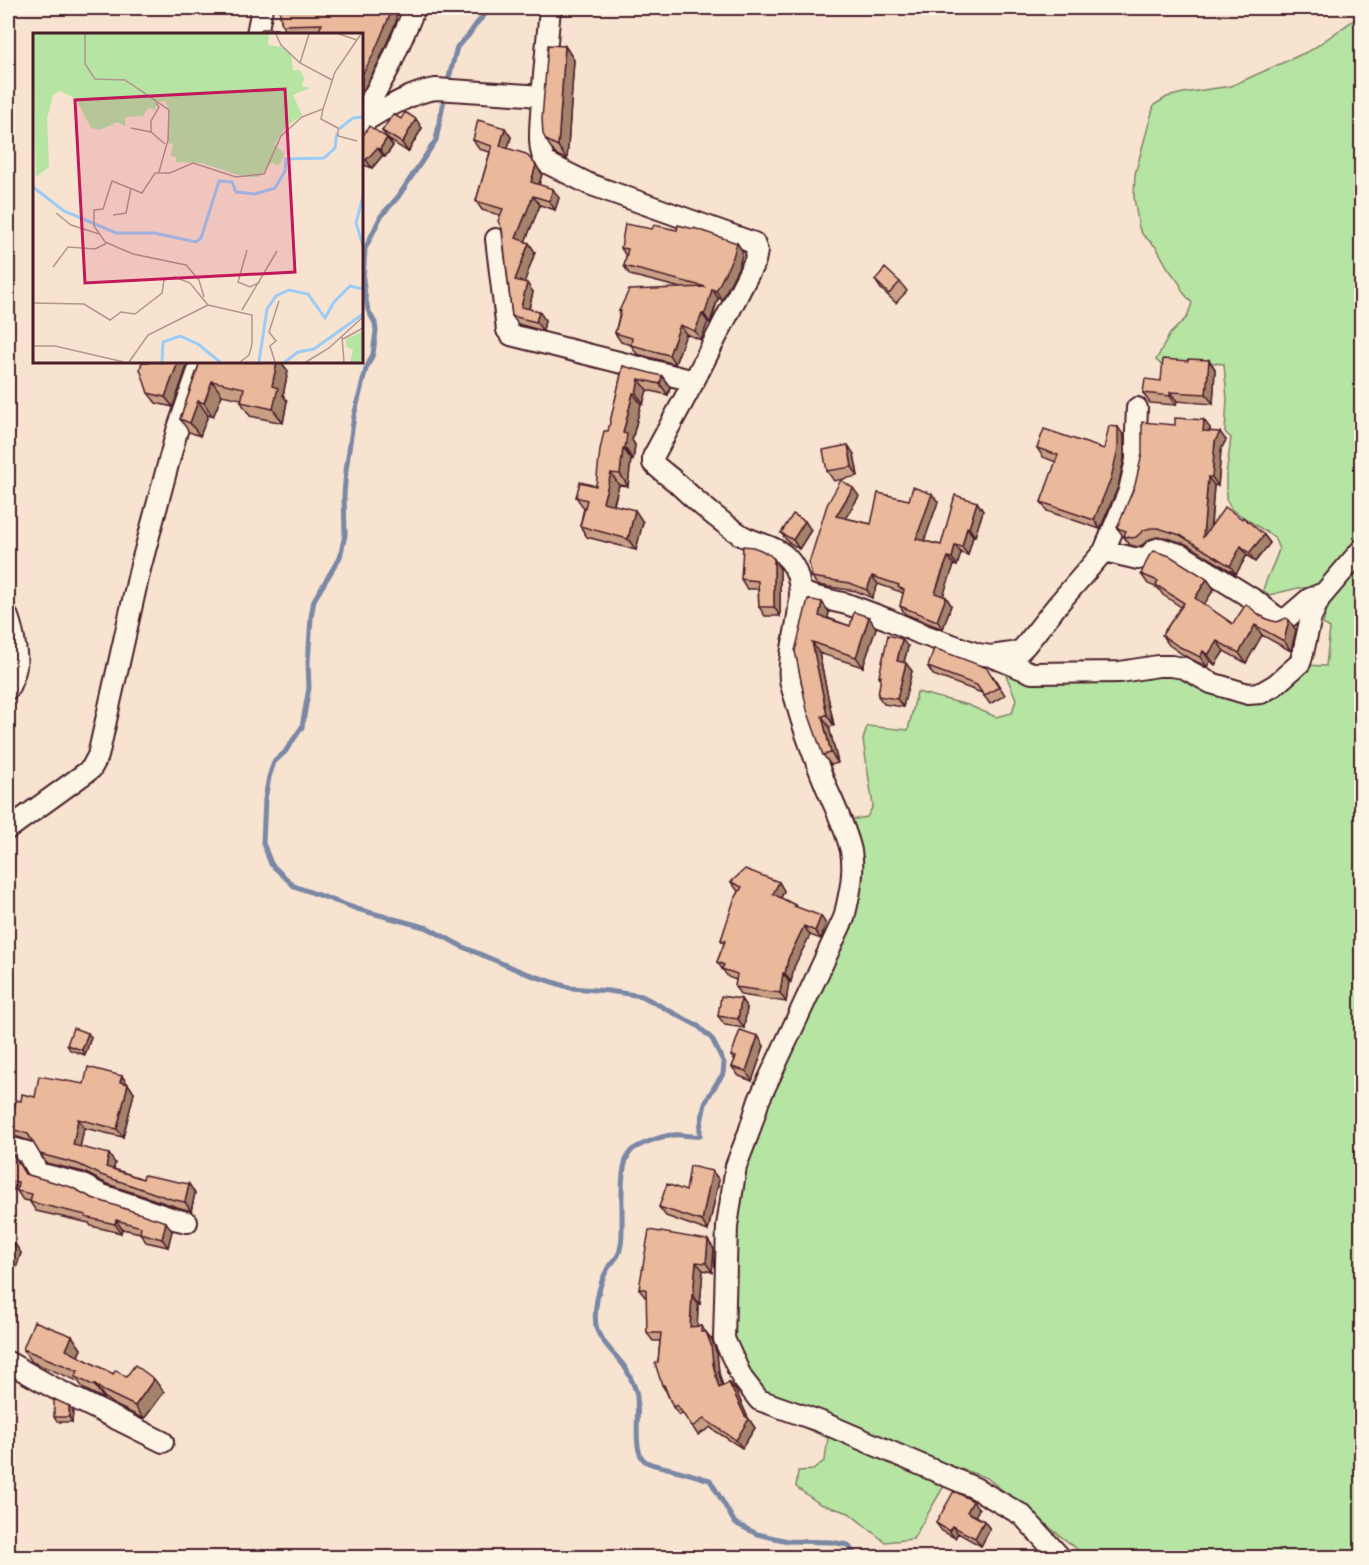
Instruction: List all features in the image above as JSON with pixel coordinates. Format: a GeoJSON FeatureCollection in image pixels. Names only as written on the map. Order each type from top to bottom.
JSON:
{"type":"FeatureCollection","features":[{"type":"Feature","properties":{"kind":"street"},"geometry":{"type":"LineString","coordinates":[[257,33],[262,8]]}},
{"type":"Feature","properties":{"kind":"street"},"geometry":{"type":"LineString","coordinates":[[363,120],[415,8]]}},
{"type":"Feature","properties":{"kind":"street"},"geometry":{"type":"LineString","coordinates":[[550,8],[542,97],[540,151],[544,160],[589,184],[754,243],[757,251],[755,261],[653,457],[653,463],[704,508],[743,536],[777,550],[789,560],[794,569],[801,591],[790,679],[812,751],[838,812],[851,851],[851,890],[844,918],[759,1100],[736,1166],[727,1226],[724,1340],[742,1378],[759,1400],[819,1421],[975,1488],[1022,1515],[1061,1557]]}},
{"type":"Feature","properties":{"kind":"street"},"geometry":{"type":"LineString","coordinates":[[363,122],[385,109],[436,88],[542,97]]}},
{"type":"Feature","properties":{"kind":"street"},"geometry":{"type":"LineString","coordinates":[[496,239],[507,330],[511,335],[694,381]]}},
{"type":"Feature","properties":{"kind":"street"},"geometry":{"type":"LineString","coordinates":[[8,830],[95,764],[143,557],[177,431],[202,363]]}},
{"type":"Feature","properties":{"kind":"street"},"geometry":{"type":"LineString","coordinates":[[991,656],[1019,652],[1104,551],[1132,480],[1136,460],[1137,408]]}},
{"type":"Feature","properties":{"kind":"street"},"geometry":{"type":"LineString","coordinates":[[1104,551],[1138,559],[1149,556],[1154,550],[1160,549],[1182,555],[1281,619],[1287,618],[1309,599],[1324,594]]}},
{"type":"Feature","properties":{"kind":"street"},"geometry":{"type":"LineString","coordinates":[[801,591],[812,596],[847,604],[921,634],[978,654],[991,656],[1032,673],[1120,672],[1171,666],[1184,668],[1211,683],[1248,693],[1261,693],[1275,685],[1300,663],[1311,617],[1324,594],[1362,549]]}},
{"type":"Feature","properties":{"kind":"street"},"geometry":{"type":"LineString","coordinates":[[8,617],[17,663],[8,689]]}},
{"type":"Feature","properties":{"kind":"street"},"geometry":{"type":"LineString","coordinates":[[8,1147],[27,1152],[38,1173],[81,1184],[102,1195],[174,1220],[187,1222]]}},
{"type":"Feature","properties":{"kind":"street"},"geometry":{"type":"LineString","coordinates":[[8,1362],[52,1387],[164,1442]]}},
{"type":"Feature","properties":{"kind":"green space"},"geometry":{"type":"Polygon","coordinates":[[[1361,15],[1361,1557],[1087,1557],[987,1478],[955,1467],[913,1539],[885,1542],[849,1513],[820,1504],[796,1487],[798,1471],[813,1470],[825,1460],[828,1438],[793,1423],[789,1406],[764,1396],[728,1339],[740,1167],[848,920],[850,820],[867,817],[873,806],[863,740],[867,726],[908,730],[917,692],[968,705],[996,717],[1012,713],[1016,699],[1006,675],[1008,670],[1158,669],[1248,697],[1303,665],[1326,666],[1330,628],[1323,624],[1326,611],[1310,588],[1298,588],[1269,595],[1263,590],[1279,549],[1274,537],[1232,510],[1226,499],[1226,476],[1231,438],[1225,432],[1227,399],[1224,364],[1186,361],[1164,367],[1156,360],[1170,334],[1187,317],[1192,303],[1182,291],[1180,284],[1156,247],[1139,228],[1134,197],[1135,174],[1154,105],[1167,97],[1183,93],[1231,86],[1311,50],[1361,15]]]}},
{"type":"Feature","properties":{"kind":"building"},"geometry":{"type":"Polygon","coordinates":[[[279,8],[391,8],[373,55],[363,73],[363,33],[318,33],[322,24],[282,25],[279,8]]]}},
{"type":"Feature","properties":{"kind":"building"},"geometry":{"type":"Polygon","coordinates":[[[262,29],[277,29],[277,33],[259,33],[262,29]]]}},
{"type":"Feature","properties":{"kind":"building"},"geometry":{"type":"Polygon","coordinates":[[[548,45],[565,46],[558,146],[546,140],[543,134],[542,119],[548,45]]]}},
{"type":"Feature","properties":{"kind":"building"},"geometry":{"type":"Polygon","coordinates":[[[405,112],[416,119],[402,143],[382,131],[393,114],[401,119],[405,112]]]}},
{"type":"Feature","properties":{"kind":"building"},"geometry":{"type":"Polygon","coordinates":[[[478,120],[505,128],[500,146],[526,154],[536,165],[531,182],[553,189],[549,201],[533,196],[516,238],[529,243],[515,280],[527,283],[521,307],[539,311],[536,322],[512,316],[502,229],[498,221],[503,209],[476,201],[492,146],[473,140],[478,120]]]}},
{"type":"Feature","properties":{"kind":"building"},"geometry":{"type":"Polygon","coordinates":[[[369,126],[387,138],[380,149],[377,148],[366,160],[363,158],[363,135],[369,126]]]}},
{"type":"Feature","properties":{"kind":"building"},"geometry":{"type":"Polygon","coordinates":[[[625,224],[652,229],[654,225],[677,230],[678,225],[737,243],[733,257],[716,291],[712,289],[706,311],[702,314],[695,331],[680,325],[669,355],[631,345],[632,338],[615,333],[621,311],[619,311],[629,290],[706,287],[624,266],[628,249],[621,248],[625,224]]]}},
{"type":"Feature","properties":{"kind":"building"},"geometry":{"type":"Polygon","coordinates":[[[885,268],[900,282],[889,294],[875,280],[885,268]]]}},
{"type":"Feature","properties":{"kind":"building"},"geometry":{"type":"Polygon","coordinates":[[[1163,359],[1209,360],[1206,394],[1170,392],[1170,396],[1143,393],[1145,379],[1161,381],[1163,359]]]}},
{"type":"Feature","properties":{"kind":"building"},"geometry":{"type":"Polygon","coordinates":[[[142,363],[178,363],[165,397],[148,393],[140,369],[142,363]]]}},
{"type":"Feature","properties":{"kind":"building"},"geometry":{"type":"Polygon","coordinates":[[[200,363],[277,363],[272,386],[278,388],[273,409],[241,402],[244,388],[212,381],[204,403],[198,401],[190,423],[180,419],[200,363]]]}},
{"type":"Feature","properties":{"kind":"building"},"geometry":{"type":"Polygon","coordinates":[[[623,366],[662,376],[660,384],[639,379],[623,433],[627,434],[620,474],[611,473],[603,502],[635,510],[628,539],[580,526],[587,500],[576,497],[580,482],[596,486],[604,431],[608,431],[623,366]]]}},
{"type":"Feature","properties":{"kind":"building"},"geometry":{"type":"Polygon","coordinates":[[[1175,418],[1204,420],[1203,431],[1220,432],[1215,441],[1212,477],[1208,477],[1203,537],[1225,507],[1242,519],[1243,517],[1264,535],[1249,553],[1241,546],[1230,566],[1180,535],[1151,528],[1132,538],[1124,536],[1126,531],[1117,528],[1135,485],[1142,454],[1142,422],[1175,425],[1175,418]]]}},
{"type":"Feature","properties":{"kind":"building"},"geometry":{"type":"Polygon","coordinates":[[[1109,426],[1118,427],[1118,449],[1111,478],[1094,520],[1041,502],[1058,455],[1037,448],[1044,429],[1104,449],[1109,426]]]}},
{"type":"Feature","properties":{"kind":"building"},"geometry":{"type":"Polygon","coordinates":[[[848,445],[852,467],[827,471],[823,450],[848,445]]]}},
{"type":"Feature","properties":{"kind":"building"},"geometry":{"type":"Polygon","coordinates":[[[841,480],[853,488],[836,516],[871,524],[878,493],[909,500],[913,487],[932,494],[916,539],[941,545],[955,495],[977,502],[962,547],[955,545],[952,558],[948,557],[941,575],[935,593],[946,597],[937,621],[900,606],[904,590],[898,587],[899,585],[872,576],[867,590],[850,583],[812,577],[809,563],[827,505],[841,480]]]}},
{"type":"Feature","properties":{"kind":"building"},"geometry":{"type":"Polygon","coordinates":[[[793,514],[805,521],[793,540],[781,533],[793,514]]]}},
{"type":"Feature","properties":{"kind":"building"},"geometry":{"type":"Polygon","coordinates":[[[743,546],[761,550],[774,559],[774,607],[759,607],[758,581],[741,579],[743,546]]]}},
{"type":"Feature","properties":{"kind":"building"},"geometry":{"type":"Polygon","coordinates":[[[1154,551],[1170,556],[1207,579],[1195,598],[1233,624],[1246,604],[1269,620],[1277,622],[1286,618],[1289,620],[1284,641],[1255,625],[1239,653],[1217,641],[1208,655],[1203,651],[1200,657],[1162,635],[1184,603],[1156,585],[1158,581],[1141,574],[1149,556],[1154,551]]]}},
{"type":"Feature","properties":{"kind":"building"},"geometry":{"type":"Polygon","coordinates":[[[808,599],[822,602],[819,616],[850,626],[854,612],[869,617],[856,657],[812,642],[827,715],[822,716],[831,753],[823,755],[807,710],[795,651],[808,599]]]}},
{"type":"Feature","properties":{"kind":"building"},"geometry":{"type":"Polygon","coordinates":[[[888,635],[902,639],[897,661],[906,663],[897,699],[878,696],[881,676],[879,676],[888,635]]]}},
{"type":"Feature","properties":{"kind":"building"},"geometry":{"type":"Polygon","coordinates":[[[934,648],[987,668],[999,687],[984,696],[977,685],[928,667],[934,648]]]}},
{"type":"Feature","properties":{"kind":"building"},"geometry":{"type":"Polygon","coordinates":[[[745,869],[779,882],[773,894],[794,906],[821,916],[815,931],[804,926],[788,959],[780,993],[735,987],[737,974],[722,969],[724,965],[717,962],[725,941],[721,940],[734,900],[742,887],[731,882],[745,869]]]}},
{"type":"Feature","properties":{"kind":"building"},"geometry":{"type":"Polygon","coordinates":[[[721,996],[741,999],[738,1019],[718,1016],[721,996]]]}},
{"type":"Feature","properties":{"kind":"building"},"geometry":{"type":"Polygon","coordinates":[[[73,1028],[88,1033],[82,1050],[67,1045],[73,1028]]]}},
{"type":"Feature","properties":{"kind":"building"},"geometry":{"type":"Polygon","coordinates":[[[740,1030],[758,1036],[746,1071],[732,1067],[736,1057],[731,1056],[740,1030]]]}},
{"type":"Feature","properties":{"kind":"building"},"geometry":{"type":"Polygon","coordinates":[[[88,1067],[122,1076],[120,1082],[128,1084],[117,1129],[78,1119],[73,1145],[109,1154],[106,1167],[143,1179],[144,1175],[189,1184],[185,1202],[101,1175],[78,1164],[40,1154],[28,1134],[8,1128],[8,1105],[15,1107],[16,1100],[21,1101],[22,1094],[35,1097],[39,1076],[84,1084],[88,1067]]]}},
{"type":"Feature","properties":{"kind":"building"},"geometry":{"type":"Polygon","coordinates":[[[8,1152],[13,1154],[25,1174],[71,1187],[92,1198],[166,1222],[162,1239],[140,1233],[141,1227],[116,1220],[115,1224],[30,1202],[32,1194],[17,1191],[18,1182],[8,1181],[8,1152]]]}},
{"type":"Feature","properties":{"kind":"building"},"geometry":{"type":"Polygon","coordinates":[[[690,1166],[712,1171],[702,1221],[659,1207],[667,1184],[686,1191],[690,1166]]]}},
{"type":"Feature","properties":{"kind":"building"},"geometry":{"type":"Polygon","coordinates":[[[649,1230],[708,1240],[706,1263],[696,1262],[690,1327],[701,1326],[701,1332],[706,1332],[711,1345],[719,1388],[729,1383],[745,1416],[749,1419],[736,1440],[705,1418],[692,1427],[677,1405],[673,1407],[662,1385],[655,1363],[658,1362],[661,1333],[647,1333],[646,1289],[639,1289],[649,1230]]]}},
{"type":"Feature","properties":{"kind":"building"},"geometry":{"type":"Polygon","coordinates":[[[8,1241],[15,1244],[8,1266],[8,1241]]]}},
{"type":"Feature","properties":{"kind":"building"},"geometry":{"type":"Polygon","coordinates":[[[34,1321],[72,1336],[66,1350],[113,1374],[116,1370],[126,1377],[135,1365],[154,1379],[135,1406],[75,1377],[78,1371],[23,1349],[34,1321]]]}},
{"type":"Feature","properties":{"kind":"building"},"geometry":{"type":"Polygon","coordinates":[[[54,1399],[69,1406],[69,1417],[54,1417],[54,1399]]]}},
{"type":"Feature","properties":{"kind":"building"},"geometry":{"type":"Polygon","coordinates":[[[954,1491],[973,1501],[967,1512],[984,1521],[975,1538],[952,1526],[949,1531],[936,1523],[954,1491]]]}},
{"type":"Feature","properties":{"kind":"waterway"},"geometry":{"type":"LineString","coordinates":[[447,85],[457,47],[491,8]]}},
{"type":"Feature","properties":{"kind":"waterway"},"geometry":{"type":"LineString","coordinates":[[445,94],[436,140],[398,197],[381,216],[365,249],[363,280],[365,295],[376,331],[373,354],[366,369],[354,416],[344,495],[345,535],[340,557],[314,600],[308,663],[309,688],[302,727],[285,752],[274,762],[265,799],[263,843],[271,864],[294,886],[357,909],[428,928],[463,947],[525,973],[571,988],[642,996],[698,1026],[712,1039],[724,1063],[723,1074],[705,1103],[700,1136],[669,1135],[657,1138],[631,1151],[626,1159],[622,1182],[621,1245],[599,1290],[595,1315],[597,1330],[605,1344],[626,1369],[636,1391],[638,1448],[645,1461],[710,1480],[735,1523],[757,1534],[788,1541],[831,1542],[848,1545],[855,1555],[854,1558]]}}]}
